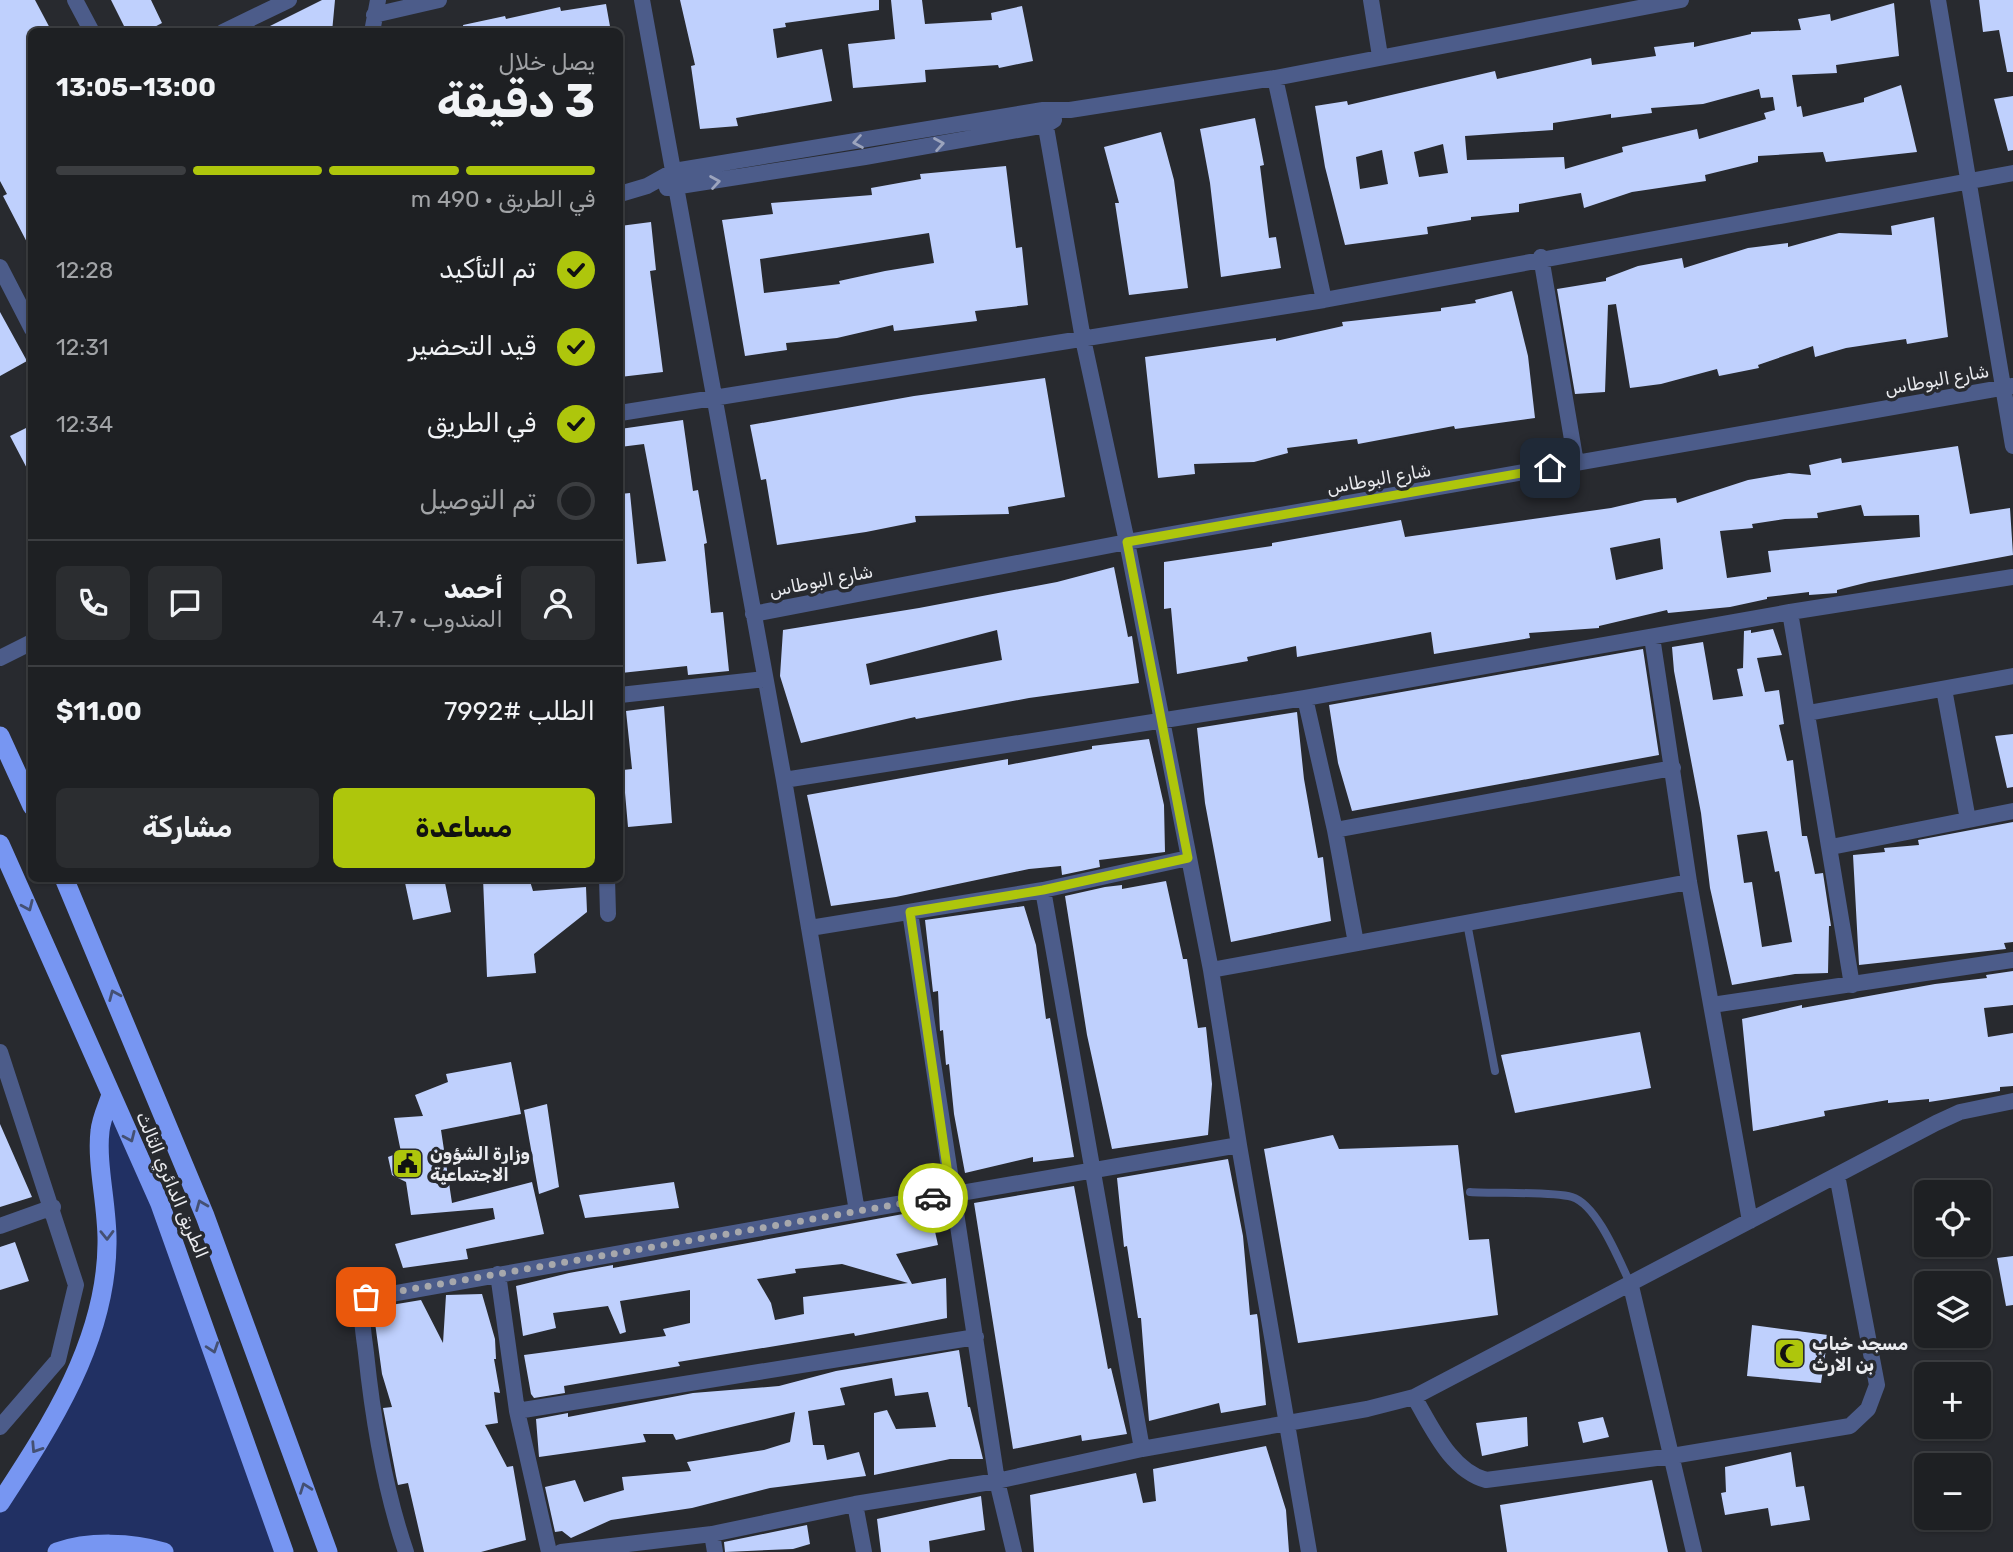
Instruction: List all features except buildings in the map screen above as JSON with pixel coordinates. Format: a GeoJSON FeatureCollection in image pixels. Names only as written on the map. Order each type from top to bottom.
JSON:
{"type":"FeatureCollection","features":[{"type":"Feature","properties":{"kind":"highway"},"geometry":{"type":"LineString","coordinates":[[0,736],[28,797]]}},
{"type":"Feature","properties":{"kind":"highway","name":"الطريق الدائري الثالث"},"geometry":{"type":"LineString","coordinates":[[0,844],[177,1248],[284,1552]]}},
{"type":"Feature","properties":{"kind":"highway","name":"الطريق الدائري الثالث"},"geometry":{"type":"LineString","coordinates":[[66,882],[205,1216],[328,1552]]}},
{"type":"Feature","properties":{"kind":"highway"},"geometry":{"type":"LineString","coordinates":[[0,1503],[57,1416],[68,1394],[94,1320],[107,1244],[99,1132],[111,1095]]}},
{"type":"Feature","properties":{"kind":"highway"},"geometry":{"type":"LineString","coordinates":[[57,1552],[72,1548],[122,1545],[164,1552]]}},
{"type":"Feature","properties":{"kind":"street"},"geometry":{"type":"LineString","coordinates":[[75,0],[90,28]]}},
{"type":"Feature","properties":{"kind":"street"},"geometry":{"type":"LineString","coordinates":[[231,28],[289,0]]}},
{"type":"Feature","properties":{"kind":"street"},"geometry":{"type":"LineString","coordinates":[[375,16],[439,0]]}},
{"type":"Feature","properties":{"kind":"street"},"geometry":{"type":"LineString","coordinates":[[642,0],[784,780],[857,1211]]}},
{"type":"Feature","properties":{"kind":"street"},"geometry":{"type":"LineString","coordinates":[[1371,0],[1380,56]]}},
{"type":"Feature","properties":{"kind":"street"},"geometry":{"type":"LineString","coordinates":[[647,186],[677,188],[1070,110],[1275,78],[1681,0]]}},
{"type":"Feature","properties":{"kind":"street"},"geometry":{"type":"LineString","coordinates":[[1938,0],[2008,387],[2013,446]]}},
{"type":"Feature","properties":{"kind":"street"},"geometry":{"type":"LineString","coordinates":[[1275,78],[1324,300]]}},
{"type":"Feature","properties":{"kind":"street"},"geometry":{"type":"LineString","coordinates":[[623,193],[647,186],[674,171],[1044,117]]}},
{"type":"Feature","properties":{"kind":"street"},"geometry":{"type":"LineString","coordinates":[[1044,117],[1083,339],[1163,719],[1211,970],[1308,1552]]}},
{"type":"Feature","properties":{"kind":"street"},"geometry":{"type":"LineString","coordinates":[[623,413],[1324,300],[1541,257],[2013,173]]}},
{"type":"Feature","properties":{"kind":"street"},"geometry":{"type":"LineString","coordinates":[[1541,257],[1576,463]]}},
{"type":"Feature","properties":{"kind":"street"},"geometry":{"type":"LineString","coordinates":[[0,267],[28,321]]}},
{"type":"Feature","properties":{"kind":"street","name":"شارع البوطاس"},"geometry":{"type":"LineString","coordinates":[[753,614],[1127,542],[2008,387]]}},
{"type":"Feature","properties":{"kind":"street"},"geometry":{"type":"LineString","coordinates":[[784,780],[1305,698],[1790,612],[2013,578]]}},
{"type":"Feature","properties":{"kind":"street"},"geometry":{"type":"LineString","coordinates":[[1790,612],[1852,985]]}},
{"type":"Feature","properties":{"kind":"street"},"geometry":{"type":"LineString","coordinates":[[1652,637],[1689,882],[1750,1221]]}},
{"type":"Feature","properties":{"kind":"street"},"geometry":{"type":"LineString","coordinates":[[0,658],[28,646]]}},
{"type":"Feature","properties":{"kind":"street"},"geometry":{"type":"LineString","coordinates":[[1808,713],[2013,676]]}},
{"type":"Feature","properties":{"kind":"street"},"geometry":{"type":"LineString","coordinates":[[623,695],[765,679]]}},
{"type":"Feature","properties":{"kind":"street"},"geometry":{"type":"LineString","coordinates":[[1944,689],[1968,820]]}},
{"type":"Feature","properties":{"kind":"street"},"geometry":{"type":"LineString","coordinates":[[1305,698],[1335,830],[1356,943]]}},
{"type":"Feature","properties":{"kind":"street"},"geometry":{"type":"LineString","coordinates":[[1335,830],[1673,768]]}},
{"type":"Feature","properties":{"kind":"street"},"geometry":{"type":"LineString","coordinates":[[1831,847],[2013,811]]}},
{"type":"Feature","properties":{"kind":"street"},"geometry":{"type":"LineString","coordinates":[[810,928],[1043,890],[1188,858]]}},
{"type":"Feature","properties":{"kind":"street"},"geometry":{"type":"LineString","coordinates":[[607,882],[608,914]]}},
{"type":"Feature","properties":{"kind":"street"},"geometry":{"type":"LineString","coordinates":[[1211,970],[1689,882]]}},
{"type":"Feature","properties":{"kind":"street"},"geometry":{"type":"LineString","coordinates":[[1043,890],[1142,1449]]}},
{"type":"Feature","properties":{"kind":"street"},"geometry":{"type":"LineString","coordinates":[[910,912],[951,1195],[976,1337],[997,1481],[1014,1552]]}},
{"type":"Feature","properties":{"kind":"street"},"geometry":{"type":"LineString","coordinates":[[1713,1005],[2013,960]]}},
{"type":"Feature","properties":{"kind":"street"},"geometry":{"type":"LineString","coordinates":[[0,1052],[75,1280],[75,1293],[58,1360],[0,1427]]}},
{"type":"Feature","properties":{"kind":"street"},"geometry":{"type":"LineString","coordinates":[[561,1552],[712,1534],[855,1504],[997,1481],[1142,1449],[1288,1424],[1414,1397],[1632,1286],[1750,1221],[1960,1112],[2013,1101]]}},
{"type":"Feature","properties":{"kind":"street"},"geometry":{"type":"LineString","coordinates":[[407,1552],[393,1511],[383,1468],[369,1382],[363,1299],[1239,1145]]}},
{"type":"Feature","properties":{"kind":"street"},"geometry":{"type":"LineString","coordinates":[[1414,1397],[1445,1448],[1463,1469],[1486,1480],[1672,1456],[1850,1426],[1868,1409],[1877,1385],[1837,1175]]}},
{"type":"Feature","properties":{"kind":"street"},"geometry":{"type":"LineString","coordinates":[[0,1226],[53,1207]]}},
{"type":"Feature","properties":{"kind":"street"},"geometry":{"type":"LineString","coordinates":[[498,1274],[517,1411],[549,1552]]}},
{"type":"Feature","properties":{"kind":"street"},"geometry":{"type":"LineString","coordinates":[[1632,1286],[1694,1552]]}},
{"type":"Feature","properties":{"kind":"street"},"geometry":{"type":"LineString","coordinates":[[517,1411],[976,1337]]}},
{"type":"Feature","properties":{"kind":"street"},"geometry":{"type":"LineString","coordinates":[[855,1504],[864,1552]]}},
{"type":"Feature","properties":{"kind":"street"},"geometry":{"type":"LineString","coordinates":[[712,1534],[715,1552]]}},
{"type":"Feature","properties":{"kind":"lane"},"geometry":{"type":"LineString","coordinates":[[1467,923],[1495,1071]]}},
{"type":"Feature","properties":{"kind":"lane"},"geometry":{"type":"LineString","coordinates":[[1470,1192],[1572,1198],[1579,1201],[1591,1212],[1605,1232],[1632,1286]]}},
{"type":"Feature","properties":{"kind":"shaded area"},"geometry":{"type":"Polygon","coordinates":[[[111,1104],[163,1230],[280,1552],[170,1552],[65,1544],[45,1552],[0,1552],[0,1510],[61,1420],[112,1260],[103,1132],[111,1104]]]}},
{"type":"Feature","properties":{"kind":"way so far"},"geometry":{"type":"LineString","coordinates":[[366,1297],[933,1198]]}},
{"type":"Feature","properties":{"kind":"place","name":"وزارة الشؤون الاجتماعية"},"geometry":{"type":"Point","coordinates":[407,1164]}},
{"type":"Feature","properties":{"kind":"place","name":"مسجد خباب بن الارث"},"geometry":{"type":"Point","coordinates":[1789,1354]}},
{"type":"Feature","properties":{"kind":"route"},"geometry":{"type":"LineString","coordinates":[[933,1198],[951,1195],[910,912],[1043,890],[1188,858],[1127,542],[1550,468]]}}]}
